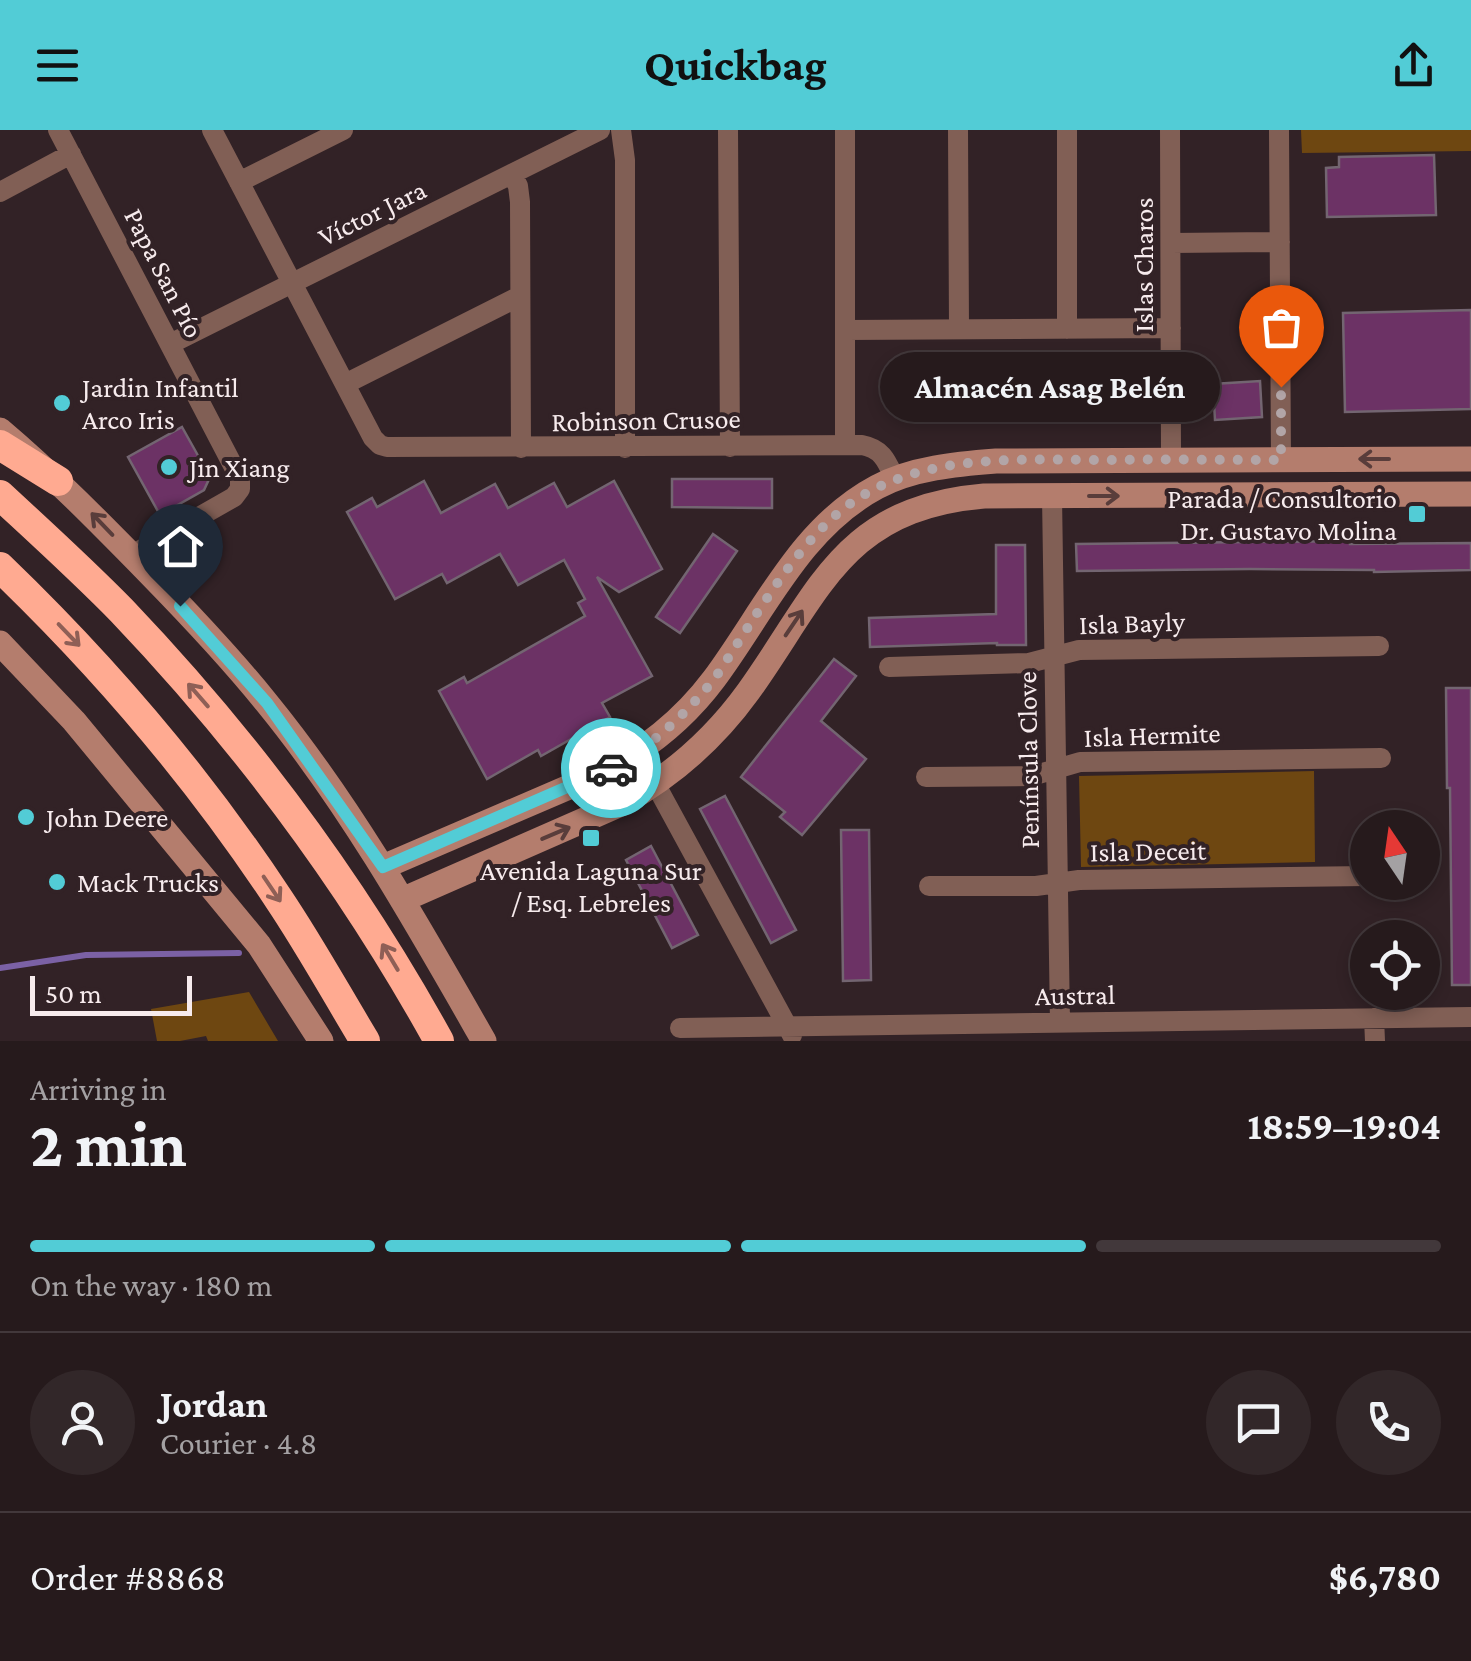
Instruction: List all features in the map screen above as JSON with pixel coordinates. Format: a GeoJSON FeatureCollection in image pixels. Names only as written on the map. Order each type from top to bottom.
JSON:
{"type":"FeatureCollection","features":[{"type":"Feature","properties":{"kind":"highway"},"geometry":{"type":"LineString","coordinates":[[0,445],[58,481]]}},
{"type":"Feature","properties":{"kind":"highway"},"geometry":{"type":"LineString","coordinates":[[0,495],[120,610],[258,768],[342,882],[439,1041]]}},
{"type":"Feature","properties":{"kind":"highway"},"geometry":{"type":"LineString","coordinates":[[0,566],[134,706],[210,802],[279,900],[365,1041]]}},
{"type":"Feature","properties":{"kind":"street","name":"Papa San Pío"},"geometry":{"type":"LineString","coordinates":[[58,130],[239,474],[240,489],[234,497],[132,555]]}},
{"type":"Feature","properties":{"kind":"street"},"geometry":{"type":"LineString","coordinates":[[212,130],[345,384],[520,296]]}},
{"type":"Feature","properties":{"kind":"street"},"geometry":{"type":"LineString","coordinates":[[239,182],[343,130]]}},
{"type":"Feature","properties":{"kind":"street","name":"Víctor Jara"},"geometry":{"type":"LineString","coordinates":[[170,344],[600,130]]}},
{"type":"Feature","properties":{"kind":"street"},"geometry":{"type":"LineString","coordinates":[[621,130],[625,448]]}},
{"type":"Feature","properties":{"kind":"street"},"geometry":{"type":"LineString","coordinates":[[728,130],[730,446]]}},
{"type":"Feature","properties":{"kind":"street"},"geometry":{"type":"LineString","coordinates":[[845,130],[845,445]]}},
{"type":"Feature","properties":{"kind":"street"},"geometry":{"type":"LineString","coordinates":[[958,130],[959,329]]}},
{"type":"Feature","properties":{"kind":"street"},"geometry":{"type":"LineString","coordinates":[[1067,130],[1067,329]]}},
{"type":"Feature","properties":{"kind":"street","name":"Islas Charos"},"geometry":{"type":"LineString","coordinates":[[1170,130],[1171,460]]}},
{"type":"Feature","properties":{"kind":"street"},"geometry":{"type":"LineString","coordinates":[[1279,130],[1281,460]]}},
{"type":"Feature","properties":{"kind":"street"},"geometry":{"type":"LineString","coordinates":[[3,188],[71,154]]}},
{"type":"Feature","properties":{"kind":"street"},"geometry":{"type":"LineString","coordinates":[[512,174],[520,194],[521,448]]}},
{"type":"Feature","properties":{"kind":"street"},"geometry":{"type":"LineString","coordinates":[[1171,243],[1280,242]]}},
{"type":"Feature","properties":{"kind":"street"},"geometry":{"type":"LineString","coordinates":[[846,330],[1171,328]]}},
{"type":"Feature","properties":{"kind":"street","name":"Robinson Crusoe"},"geometry":{"type":"LineString","coordinates":[[345,384],[373,438],[388,447],[862,445],[882,454],[895,479]]}},
{"type":"Feature","properties":{"kind":"street"},"geometry":{"type":"LineString","coordinates":[[0,430],[132,555],[267,703],[383,867],[484,1041]]}},
{"type":"Feature","properties":{"kind":"street"},"geometry":{"type":"LineString","coordinates":[[383,867],[590,778],[638,752],[678,720],[707,688],[812,539],[852,502],[895,479],[996,461],[1471,458]]}},
{"type":"Feature","properties":{"kind":"street"},"geometry":{"type":"LineString","coordinates":[[402,900],[593,817],[656,785],[689,758],[730,714],[843,557],[870,532],[905,514],[943,502],[984,496],[1471,494]]}},
{"type":"Feature","properties":{"kind":"street","name":"Península Clove"},"geometry":{"type":"LineString","coordinates":[[1046,1029],[1058,883],[1052,496]]}},
{"type":"Feature","properties":{"kind":"street"},"geometry":{"type":"LineString","coordinates":[[0,644],[74,722],[259,945],[321,1041]]}},
{"type":"Feature","properties":{"kind":"street","name":"Isla Bayly"},"geometry":{"type":"LineString","coordinates":[[889,667],[1030,662],[1079,650],[1379,646]]}},
{"type":"Feature","properties":{"kind":"street"},"geometry":{"type":"LineString","coordinates":[[638,752],[792,1034]]}},
{"type":"Feature","properties":{"kind":"street","name":"Isla Hermite"},"geometry":{"type":"LineString","coordinates":[[926,778],[1032,776],[1080,762],[1381,758]]}},
{"type":"Feature","properties":{"kind":"street","name":"Isla Deceit"},"geometry":{"type":"LineString","coordinates":[[929,886],[1350,876]]}},
{"type":"Feature","properties":{"kind":"street","name":"Austral"},"geometry":{"type":"LineString","coordinates":[[680,1028],[792,1034],[1263,1030],[1374,1018],[1471,1016]]}},
{"type":"Feature","properties":{"kind":"street"},"geometry":{"type":"LineString","coordinates":[[1374,1018],[1374,1041]]}},
{"type":"Feature","properties":{"kind":"shaded area"},"geometry":{"type":"Polygon","coordinates":[[[1301,130],[1471,130],[1471,151],[1302,153],[1301,130]]]}},
{"type":"Feature","properties":{"kind":"shaded area"},"geometry":{"type":"Polygon","coordinates":[[[1314,771],[1315,862],[1081,867],[1079,776],[1314,771]]]}},
{"type":"Feature","properties":{"kind":"shaded area"},"geometry":{"type":"Polygon","coordinates":[[[249,992],[278,1041],[208,1041],[206,1036],[157,1041],[151,1009],[249,992]]]}},
{"type":"Feature","properties":{"kind":"building"},"geometry":{"type":"Polygon","coordinates":[[[1434,155],[1436,215],[1327,217],[1326,168],[1339,167],[1339,157],[1434,155]]]}},
{"type":"Feature","properties":{"kind":"building"},"geometry":{"type":"Polygon","coordinates":[[[1471,310],[1471,409],[1345,412],[1343,313],[1471,310]]]}},
{"type":"Feature","properties":{"kind":"building"},"geometry":{"type":"Polygon","coordinates":[[[1260,381],[1262,417],[1215,420],[1213,384],[1260,381]]]}},
{"type":"Feature","properties":{"kind":"building","name":"Jin Xiang"},"geometry":{"type":"Polygon","coordinates":[[[182,427],[210,477],[204,490],[160,515],[128,457],[182,427]]]}},
{"type":"Feature","properties":{"kind":"building"},"geometry":{"type":"Polygon","coordinates":[[[672,479],[772,479],[772,508],[672,507],[672,479]]]}},
{"type":"Feature","properties":{"kind":"building"},"geometry":{"type":"Polygon","coordinates":[[[424,481],[441,513],[495,484],[508,508],[554,483],[567,507],[614,481],[662,569],[619,592],[597,577],[652,676],[602,703],[610,717],[541,756],[538,750],[487,779],[439,691],[464,677],[467,683],[585,616],[578,603],[585,599],[564,560],[518,585],[500,554],[447,583],[442,574],[395,599],[347,512],[372,498],[377,507],[424,481]]]}},
{"type":"Feature","properties":{"kind":"building"},"geometry":{"type":"Polygon","coordinates":[[[713,534],[737,551],[680,633],[656,617],[713,534]]]}},
{"type":"Feature","properties":{"kind":"building"},"geometry":{"type":"Polygon","coordinates":[[[1471,543],[1471,570],[1077,571],[1076,544],[1471,543]]]}},
{"type":"Feature","properties":{"kind":"building"},"geometry":{"type":"Polygon","coordinates":[[[996,545],[1025,545],[1026,645],[870,647],[869,618],[996,614],[996,545]]]}},
{"type":"Feature","properties":{"kind":"building"},"geometry":{"type":"Polygon","coordinates":[[[834,659],[856,676],[821,721],[866,759],[802,835],[780,817],[785,812],[741,777],[834,659]]]}},
{"type":"Feature","properties":{"kind":"building"},"geometry":{"type":"Polygon","coordinates":[[[1446,688],[1471,688],[1471,985],[1452,985],[1446,688]]]}},
{"type":"Feature","properties":{"kind":"building"},"geometry":{"type":"Polygon","coordinates":[[[725,796],[796,930],[771,943],[700,809],[725,796]]]}},
{"type":"Feature","properties":{"kind":"building"},"geometry":{"type":"Polygon","coordinates":[[[841,830],[869,830],[871,980],[843,981],[841,830]]]}},
{"type":"Feature","properties":{"kind":"building"},"geometry":{"type":"Polygon","coordinates":[[[651,846],[698,935],[672,948],[626,860],[651,846]]]}},
{"type":"Feature","properties":{"kind":"waterway"},"geometry":{"type":"LineString","coordinates":[[0,968],[86,955],[239,953]]}},
{"type":"Feature","properties":{"kind":"way so far"},"geometry":{"type":"LineString","coordinates":[[611,768],[658,737],[698,699],[812,539],[852,502],[878,487],[921,472],[996,461],[1281,460],[1281,387]]}},
{"type":"Feature","properties":{"kind":"place","name":"Almacén Asag Belén"},"geometry":{"type":"Point","coordinates":[1281,387]}},
{"type":"Feature","properties":{"kind":"place","name":"Jardin Infantil Arco Iris"},"geometry":{"type":"Point","coordinates":[62,403]}},
{"type":"Feature","properties":{"kind":"place","name":"Jin Xiang"},"geometry":{"type":"Point","coordinates":[169,467]}},
{"type":"Feature","properties":{"kind":"place","name":"Parada / Consultorio Dr. Gustavo Molina"},"geometry":{"type":"Point","coordinates":[1417,514]}},
{"type":"Feature","properties":{"kind":"place","name":"John Deere"},"geometry":{"type":"Point","coordinates":[26,817]}},
{"type":"Feature","properties":{"kind":"place","name":"Avenida Laguna Sur / Esq. Lebreles"},"geometry":{"type":"Point","coordinates":[591,838]}},
{"type":"Feature","properties":{"kind":"place","name":"Mack Trucks"},"geometry":{"type":"Point","coordinates":[57,882]}},
{"type":"Feature","properties":{"kind":"route"},"geometry":{"type":"LineString","coordinates":[[180,606],[267,703],[383,867],[611,768]]}}]}
